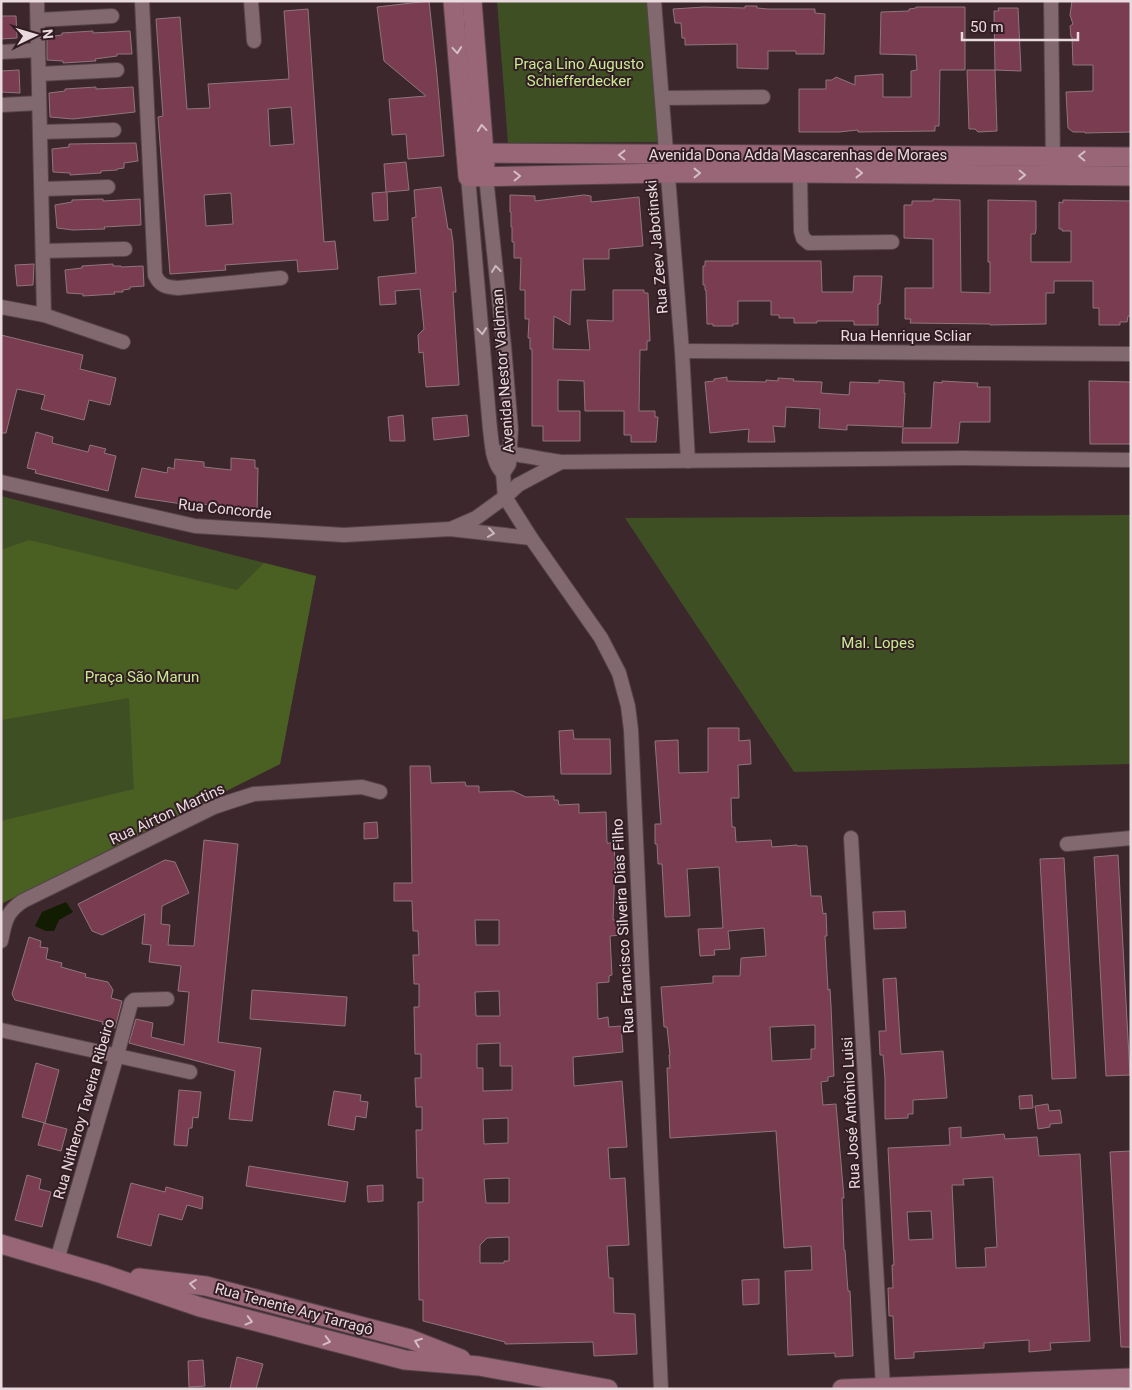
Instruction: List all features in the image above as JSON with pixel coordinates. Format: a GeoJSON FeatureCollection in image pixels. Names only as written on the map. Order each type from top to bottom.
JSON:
{"type":"FeatureCollection","features":[{"type":"Feature","properties":{"kind":"main road","name":"Avenida Nestor Valdman"},"geometry":{"type":"LineString","coordinates":[[453,1],[477,177]]}},
{"type":"Feature","properties":{"kind":"main road","name":"Avenida Nestor Valdman"},"geometry":{"type":"LineString","coordinates":[[472,1],[475,153]]}},
{"type":"Feature","properties":{"kind":"main road","name":"Avenida Dona Adda Mascarenhas de Moraes"},"geometry":{"type":"LineString","coordinates":[[475,153],[800,173],[1131,176]]}},
{"type":"Feature","properties":{"kind":"main road","name":"Avenida Dona Adda Mascarenhas de Moraes"},"geometry":{"type":"LineString","coordinates":[[477,177],[667,164],[1053,156],[1131,157]]}},
{"type":"Feature","properties":{"kind":"main road","name":"Rua Tenente Ary Tarragô"},"geometry":{"type":"LineString","coordinates":[[1,1244],[103,1274],[200,1307],[406,1360],[479,1366],[608,1389]]}},
{"type":"Feature","properties":{"kind":"main road"},"geometry":{"type":"LineString","coordinates":[[842,1389],[1131,1378]]}},
{"type":"Feature","properties":{"kind":"street"},"geometry":{"type":"LineString","coordinates":[[37,1],[44,315]]}},
{"type":"Feature","properties":{"kind":"street"},"geometry":{"type":"LineString","coordinates":[[142,1],[155,275],[159,284],[167,288],[178,288],[281,278]]}},
{"type":"Feature","properties":{"kind":"street"},"geometry":{"type":"LineString","coordinates":[[251,1],[254,41]]}},
{"type":"Feature","properties":{"kind":"street","name":"Rua Zeev Jabotinski"},"geometry":{"type":"LineString","coordinates":[[654,1],[682,351],[688,461]]}},
{"type":"Feature","properties":{"kind":"street"},"geometry":{"type":"LineString","coordinates":[[1051,1],[1053,175]]}},
{"type":"Feature","properties":{"kind":"street"},"geometry":{"type":"LineString","coordinates":[[38,20],[112,16]]}},
{"type":"Feature","properties":{"kind":"street"},"geometry":{"type":"LineString","coordinates":[[1,52],[38,50]]}},
{"type":"Feature","properties":{"kind":"street"},"geometry":{"type":"LineString","coordinates":[[39,74],[117,70]]}},
{"type":"Feature","properties":{"kind":"street"},"geometry":{"type":"LineString","coordinates":[[662,98],[763,97]]}},
{"type":"Feature","properties":{"kind":"street"},"geometry":{"type":"LineString","coordinates":[[1,105],[40,103]]}},
{"type":"Feature","properties":{"kind":"street"},"geometry":{"type":"LineString","coordinates":[[40,132],[114,130]]}},
{"type":"Feature","properties":{"kind":"street"},"geometry":{"type":"LineString","coordinates":[[800,173],[801,231],[803,238],[809,243],[892,242]]}},
{"type":"Feature","properties":{"kind":"street","name":"Avenida Nestor Valdman"},"geometry":{"type":"LineString","coordinates":[[477,177],[504,346],[511,429],[509,464],[503,473],[497,465],[493,452],[477,177]]}},
{"type":"Feature","properties":{"kind":"street"},"geometry":{"type":"LineString","coordinates":[[42,189],[108,187]]}},
{"type":"Feature","properties":{"kind":"street"},"geometry":{"type":"LineString","coordinates":[[43,251],[125,249]]}},
{"type":"Feature","properties":{"kind":"street"},"geometry":{"type":"LineString","coordinates":[[1,307],[44,315],[123,342]]}},
{"type":"Feature","properties":{"kind":"street","name":"Rua Henrique Scliar"},"geometry":{"type":"LineString","coordinates":[[682,351],[1131,354]]}},
{"type":"Feature","properties":{"kind":"street"},"geometry":{"type":"LineString","coordinates":[[493,452],[561,462],[962,458],[1131,460]]}},
{"type":"Feature","properties":{"kind":"street","name":"Rua Concorde"},"geometry":{"type":"LineString","coordinates":[[450,529],[476,518],[506,497],[518,485],[561,462]]}},
{"type":"Feature","properties":{"kind":"street"},"geometry":{"type":"LineString","coordinates":[[503,473],[506,497]]}},
{"type":"Feature","properties":{"kind":"street","name":"Rua Concorde"},"geometry":{"type":"LineString","coordinates":[[1,482],[195,526],[344,535],[450,529],[531,538]]}},
{"type":"Feature","properties":{"kind":"street","name":"Rua Francisco Silveira Dias Filho"},"geometry":{"type":"LineString","coordinates":[[506,497],[531,538],[577,602],[608,650],[619,673],[628,706],[661,1389]]}},
{"type":"Feature","properties":{"kind":"street","name":"Rua Airton Martins"},"geometry":{"type":"LineString","coordinates":[[1,941],[8,914],[11,909],[23,901],[214,807],[254,794],[362,787],[380,792]]}},
{"type":"Feature","properties":{"kind":"street","name":"Rua José Antônio Luisi"},"geometry":{"type":"LineString","coordinates":[[851,838],[883,1387]]}},
{"type":"Feature","properties":{"kind":"street"},"geometry":{"type":"LineString","coordinates":[[1066,844],[1131,838]]}},
{"type":"Feature","properties":{"kind":"street","name":"Rua Nitheroy Taveira Ribeiro"},"geometry":{"type":"LineString","coordinates":[[57,1260],[132,1001],[167,999]]}},
{"type":"Feature","properties":{"kind":"street"},"geometry":{"type":"LineString","coordinates":[[1,1030],[190,1072]]}},
{"type":"Feature","properties":{"kind":"green space","name":"Praça Lino Augusto Schiefferdecker"},"geometry":{"type":"Polygon","coordinates":[[[497,1],[650,1],[661,142],[508,143],[497,1]]]}},
{"type":"Feature","properties":{"kind":"green space","name":"Praça São Marun"},"geometry":{"type":"Polygon","coordinates":[[[1,496],[316,576],[280,764],[3,903],[1,911],[1,496]]]}},
{"type":"Feature","properties":{"kind":"green space","name":"Mal. Lopes"},"geometry":{"type":"Polygon","coordinates":[[[1131,515],[1131,764],[794,772],[625,518],[1131,515]]]}},
{"type":"Feature","properties":{"kind":"green space","name":"Praça São Marun"},"geometry":{"type":"Polygon","coordinates":[[[29,540],[237,590],[264,563],[316,576],[280,764],[3,903],[1,900],[1,821],[134,789],[129,698],[1,720],[1,550],[29,540]]]}},
{"type":"Feature","properties":{"kind":"shaded area"},"geometry":{"type":"Polygon","coordinates":[[[66,902],[73,912],[59,920],[54,931],[46,931],[35,926],[42,912],[66,902]]]}},
{"type":"Feature","properties":{"kind":"building"},"geometry":{"type":"Polygon","coordinates":[[[429,1],[444,156],[408,159],[406,134],[392,135],[389,99],[426,96],[384,61],[377,7],[429,1]]]}},
{"type":"Feature","properties":{"kind":"building"},"geometry":{"type":"Polygon","coordinates":[[[1072,1],[1131,1],[1131,132],[1085,133],[1073,132],[1068,128],[1066,92],[1093,91],[1093,65],[1073,65],[1070,26],[1073,24],[1070,15],[1072,1]]]}},
{"type":"Feature","properties":{"kind":"building"},"geometry":{"type":"Polygon","coordinates":[[[745,6],[757,6],[757,8],[768,9],[815,9],[815,13],[825,14],[824,54],[768,51],[768,69],[737,68],[737,44],[685,45],[685,38],[682,38],[681,23],[675,23],[673,9],[704,7],[745,8],[745,6]]]}},
{"type":"Feature","properties":{"kind":"building"},"geometry":{"type":"Polygon","coordinates":[[[916,7],[965,7],[965,70],[940,70],[939,126],[935,126],[935,131],[858,132],[858,130],[799,132],[799,89],[826,89],[826,80],[832,80],[836,77],[855,85],[855,76],[883,74],[883,97],[911,97],[911,71],[917,70],[916,55],[880,54],[881,12],[909,11],[909,9],[916,7]]]}},
{"type":"Feature","properties":{"kind":"building"},"geometry":{"type":"Polygon","coordinates":[[[998,8],[1018,8],[1021,71],[995,70],[994,11],[999,11],[998,8]]]}},
{"type":"Feature","properties":{"kind":"building"},"geometry":{"type":"Polygon","coordinates":[[[308,9],[324,242],[335,241],[338,269],[298,272],[297,260],[225,265],[226,270],[170,274],[158,117],[163,116],[156,19],[180,17],[187,109],[210,108],[208,84],[289,79],[284,11],[308,9]],[[291,107],[268,109],[270,146],[294,144],[291,107]],[[231,193],[204,195],[206,226],[233,224],[231,193]]]}},
{"type":"Feature","properties":{"kind":"building"},"geometry":{"type":"Polygon","coordinates":[[[1,16],[16,16],[17,38],[1,39],[1,16]]]}},
{"type":"Feature","properties":{"kind":"building"},"geometry":{"type":"Polygon","coordinates":[[[93,31],[93,33],[130,31],[132,54],[117,54],[117,56],[95,59],[96,61],[63,63],[63,61],[47,60],[47,37],[62,35],[62,33],[93,31]]]}},
{"type":"Feature","properties":{"kind":"building"},"geometry":{"type":"Polygon","coordinates":[[[19,70],[20,93],[1,92],[1,71],[19,70]]]}},
{"type":"Feature","properties":{"kind":"building"},"geometry":{"type":"Polygon","coordinates":[[[967,70],[995,70],[997,131],[978,132],[975,129],[969,129],[967,70]]]}},
{"type":"Feature","properties":{"kind":"building"},"geometry":{"type":"Polygon","coordinates":[[[96,87],[96,89],[133,87],[135,112],[73,119],[50,117],[49,93],[65,91],[65,89],[96,87]]]}},
{"type":"Feature","properties":{"kind":"building"},"geometry":{"type":"Polygon","coordinates":[[[136,143],[138,161],[124,163],[124,168],[101,171],[101,173],[70,175],[70,173],[53,172],[52,149],[69,147],[69,144],[136,143]]]}},
{"type":"Feature","properties":{"kind":"building"},"geometry":{"type":"Polygon","coordinates":[[[406,162],[409,190],[387,192],[388,220],[374,221],[372,193],[386,192],[384,164],[406,162]]]}},
{"type":"Feature","properties":{"kind":"building"},"geometry":{"type":"Polygon","coordinates":[[[441,187],[448,229],[451,229],[453,242],[456,292],[453,292],[459,385],[426,387],[423,352],[419,353],[418,335],[424,329],[420,289],[395,291],[396,304],[380,305],[378,277],[416,273],[412,218],[416,217],[414,190],[441,187]]]}},
{"type":"Feature","properties":{"kind":"building"},"geometry":{"type":"Polygon","coordinates":[[[510,195],[535,196],[535,201],[584,195],[591,196],[591,202],[639,197],[643,246],[609,249],[609,259],[583,259],[585,290],[571,290],[570,325],[554,316],[553,349],[590,350],[587,320],[613,321],[613,290],[644,290],[644,293],[648,293],[650,341],[647,341],[647,350],[640,350],[639,411],[655,411],[655,417],[658,417],[656,442],[631,442],[631,435],[624,435],[624,411],[585,411],[584,381],[558,380],[558,411],[580,411],[580,441],[543,441],[543,426],[532,426],[532,349],[530,349],[530,338],[528,338],[529,319],[525,319],[525,290],[520,290],[521,258],[514,258],[510,195]]]}},
{"type":"Feature","properties":{"kind":"building"},"geometry":{"type":"Polygon","coordinates":[[[103,199],[103,201],[140,199],[141,225],[104,227],[105,229],[73,230],[57,228],[55,205],[72,202],[72,200],[103,199]]]}},
{"type":"Feature","properties":{"kind":"building"},"geometry":{"type":"Polygon","coordinates":[[[933,199],[960,200],[961,292],[990,293],[988,200],[1036,201],[1036,230],[1035,234],[1031,234],[1031,262],[1071,262],[1071,231],[1059,229],[1059,202],[1063,203],[1063,200],[1131,201],[1131,316],[1128,316],[1127,322],[1120,322],[1120,325],[1099,325],[1099,308],[1093,308],[1093,281],[1054,281],[1054,293],[1046,293],[1046,324],[910,323],[911,319],[905,319],[905,288],[933,288],[933,239],[904,238],[904,205],[912,205],[912,201],[933,201],[933,199]]]}},
{"type":"Feature","properties":{"kind":"building"},"geometry":{"type":"Polygon","coordinates":[[[705,261],[821,261],[822,292],[853,292],[854,276],[882,276],[880,304],[878,304],[878,325],[854,325],[854,321],[794,323],[794,318],[779,318],[779,315],[771,315],[771,301],[738,301],[738,324],[733,324],[733,326],[713,326],[713,324],[707,324],[706,290],[705,285],[703,285],[703,266],[705,266],[705,261]]]}},
{"type":"Feature","properties":{"kind":"building"},"geometry":{"type":"Polygon","coordinates":[[[34,264],[33,285],[17,286],[15,265],[34,264]]]}},
{"type":"Feature","properties":{"kind":"building"},"geometry":{"type":"Polygon","coordinates":[[[113,264],[113,266],[121,267],[143,266],[144,286],[130,287],[130,289],[123,290],[123,292],[114,292],[115,294],[83,296],[83,294],[67,293],[65,270],[82,268],[82,266],[113,264]]]}},
{"type":"Feature","properties":{"kind":"building"},"geometry":{"type":"Polygon","coordinates":[[[1,335],[83,355],[80,369],[116,378],[110,405],[89,400],[84,420],[41,409],[45,395],[17,389],[6,433],[1,433],[1,335]]]}},
{"type":"Feature","properties":{"kind":"building"},"geometry":{"type":"Polygon","coordinates":[[[727,377],[727,381],[766,382],[766,380],[778,381],[778,378],[794,379],[793,381],[822,382],[821,393],[849,395],[850,382],[879,383],[879,380],[904,382],[903,427],[847,425],[847,430],[819,428],[820,409],[786,407],[785,427],[773,426],[775,442],[748,442],[749,429],[710,433],[705,382],[727,377]]]}},
{"type":"Feature","properties":{"kind":"building"},"geometry":{"type":"Polygon","coordinates":[[[942,381],[978,383],[977,387],[990,387],[990,422],[960,422],[958,443],[902,443],[903,428],[931,428],[934,382],[942,383],[942,381]]]}},
{"type":"Feature","properties":{"kind":"building"},"geometry":{"type":"Polygon","coordinates":[[[1089,381],[1131,382],[1131,444],[1090,444],[1089,381]]]}},
{"type":"Feature","properties":{"kind":"building"},"geometry":{"type":"Polygon","coordinates":[[[403,415],[405,441],[390,441],[388,417],[403,415]]]}},
{"type":"Feature","properties":{"kind":"building"},"geometry":{"type":"Polygon","coordinates":[[[467,415],[469,436],[434,440],[432,418],[467,415]]]}},
{"type":"Feature","properties":{"kind":"building"},"geometry":{"type":"Polygon","coordinates":[[[36,432],[53,437],[52,443],[88,452],[90,445],[106,449],[104,453],[116,456],[108,491],[35,473],[36,470],[27,468],[36,432]]]}},
{"type":"Feature","properties":{"kind":"building"},"geometry":{"type":"Polygon","coordinates":[[[231,458],[255,460],[255,468],[258,468],[257,511],[228,509],[228,506],[189,505],[135,497],[142,468],[167,473],[168,467],[174,469],[175,459],[204,462],[204,467],[231,470],[231,458]]]}},
{"type":"Feature","properties":{"kind":"building"},"geometry":{"type":"Polygon","coordinates":[[[708,728],[739,728],[739,741],[750,740],[751,764],[738,765],[739,798],[731,798],[732,827],[735,827],[736,842],[771,840],[772,847],[807,846],[811,896],[821,896],[823,914],[826,913],[827,936],[825,936],[828,990],[830,989],[834,1076],[828,1077],[828,1081],[821,1082],[823,1105],[836,1104],[844,1198],[842,1198],[844,1250],[848,1291],[850,1291],[853,1356],[835,1357],[835,1353],[788,1355],[785,1271],[812,1270],[811,1246],[784,1248],[776,1131],[670,1138],[667,1068],[670,1068],[670,1055],[667,1027],[664,1027],[661,987],[713,983],[713,976],[740,976],[741,958],[766,956],[764,928],[728,931],[730,949],[714,950],[715,955],[700,956],[698,929],[723,928],[719,867],[687,869],[690,916],[665,917],[662,864],[658,864],[657,844],[655,844],[655,824],[661,824],[655,741],[678,740],[679,773],[708,772],[708,728]],[[815,1025],[770,1027],[772,1061],[811,1059],[811,1049],[815,1049],[815,1025]]]}},
{"type":"Feature","properties":{"kind":"building"},"geometry":{"type":"Polygon","coordinates":[[[573,730],[574,739],[610,739],[611,774],[561,774],[559,731],[573,730]]]}},
{"type":"Feature","properties":{"kind":"building"},"geometry":{"type":"Polygon","coordinates":[[[410,766],[430,766],[431,783],[465,782],[466,786],[479,786],[479,792],[513,791],[526,797],[554,796],[554,800],[558,800],[559,805],[579,804],[579,813],[606,812],[607,843],[614,843],[613,920],[621,920],[621,935],[610,936],[612,975],[609,976],[609,982],[597,983],[598,1019],[608,1017],[609,1027],[621,1026],[623,1052],[573,1057],[574,1086],[622,1081],[627,1147],[608,1148],[610,1179],[625,1178],[629,1245],[607,1246],[609,1278],[613,1278],[614,1313],[635,1314],[637,1354],[594,1356],[593,1342],[505,1344],[505,1342],[423,1321],[423,1300],[419,1300],[418,1202],[423,1202],[423,1178],[417,1178],[416,1130],[422,1130],[422,1107],[416,1107],[415,1078],[421,1078],[421,1054],[415,1054],[414,1007],[419,1007],[419,984],[414,984],[413,955],[419,955],[418,931],[413,931],[412,901],[394,901],[394,883],[412,883],[410,766]],[[475,920],[476,945],[499,945],[499,920],[475,920]],[[499,991],[475,992],[476,1016],[500,1016],[499,991]],[[500,1043],[477,1044],[477,1068],[483,1068],[483,1091],[512,1090],[512,1066],[500,1066],[500,1043]],[[508,1118],[483,1119],[484,1144],[508,1143],[508,1118]],[[509,1178],[484,1179],[486,1203],[509,1203],[509,1178]],[[509,1237],[487,1238],[480,1245],[480,1263],[504,1263],[504,1261],[509,1261],[509,1237]]]}},
{"type":"Feature","properties":{"kind":"building"},"geometry":{"type":"Polygon","coordinates":[[[377,822],[378,838],[364,839],[364,823],[377,822]]]}},
{"type":"Feature","properties":{"kind":"building"},"geometry":{"type":"Polygon","coordinates":[[[204,840],[238,844],[218,1042],[261,1048],[252,1121],[229,1119],[235,1071],[129,1043],[136,1019],[153,1023],[151,1037],[184,1045],[189,992],[178,991],[181,966],[149,962],[151,945],[142,944],[145,914],[102,935],[92,931],[78,904],[165,860],[175,862],[189,893],[162,906],[161,924],[170,925],[168,945],[194,946],[204,840]]]}},
{"type":"Feature","properties":{"kind":"building"},"geometry":{"type":"Polygon","coordinates":[[[1118,855],[1130,1075],[1106,1076],[1094,857],[1118,855]]]}},
{"type":"Feature","properties":{"kind":"building"},"geometry":{"type":"Polygon","coordinates":[[[1064,858],[1076,1078],[1052,1079],[1040,859],[1064,858]]]}},
{"type":"Feature","properties":{"kind":"building"},"geometry":{"type":"Polygon","coordinates":[[[905,911],[906,928],[874,929],[873,912],[905,911]]]}},
{"type":"Feature","properties":{"kind":"building"},"geometry":{"type":"Polygon","coordinates":[[[29,937],[41,941],[40,947],[48,948],[46,959],[62,963],[61,967],[86,974],[85,977],[108,982],[113,990],[111,998],[122,1001],[115,1028],[102,1024],[103,1022],[15,1000],[12,994],[29,937]]]}},
{"type":"Feature","properties":{"kind":"building"},"geometry":{"type":"Polygon","coordinates":[[[896,978],[901,1054],[943,1051],[947,1098],[913,1100],[913,1114],[908,1114],[908,1118],[885,1119],[885,1078],[883,1055],[880,1055],[879,1031],[886,1031],[883,979],[896,978]]]}},
{"type":"Feature","properties":{"kind":"building"},"geometry":{"type":"Polygon","coordinates":[[[252,990],[347,997],[345,1026],[250,1019],[252,990]]]}},
{"type":"Feature","properties":{"kind":"building"},"geometry":{"type":"Polygon","coordinates":[[[36,1063],[59,1070],[45,1123],[22,1117],[36,1063]]]}},
{"type":"Feature","properties":{"kind":"building"},"geometry":{"type":"Polygon","coordinates":[[[179,1090],[201,1092],[198,1118],[193,1117],[192,1128],[189,1128],[187,1146],[174,1145],[179,1090]]]}},
{"type":"Feature","properties":{"kind":"building"},"geometry":{"type":"Polygon","coordinates":[[[334,1091],[361,1095],[360,1101],[368,1102],[366,1118],[356,1116],[354,1130],[328,1125],[334,1091]]]}},
{"type":"Feature","properties":{"kind":"building"},"geometry":{"type":"Polygon","coordinates":[[[1032,1095],[1033,1108],[1020,1109],[1019,1096],[1032,1095]]]}},
{"type":"Feature","properties":{"kind":"building"},"geometry":{"type":"Polygon","coordinates":[[[1048,1104],[1049,1111],[1060,1110],[1062,1123],[1050,1124],[1050,1127],[1038,1129],[1035,1106],[1048,1104]]]}},
{"type":"Feature","properties":{"kind":"building"},"geometry":{"type":"Polygon","coordinates":[[[44,1123],[67,1129],[61,1151],[38,1145],[44,1123]]]}},
{"type":"Feature","properties":{"kind":"building"},"geometry":{"type":"Polygon","coordinates":[[[961,1127],[961,1138],[1004,1134],[1005,1139],[1037,1137],[1039,1156],[1080,1154],[1090,1341],[1050,1343],[1051,1350],[1029,1352],[1029,1340],[984,1343],[984,1348],[914,1352],[914,1358],[895,1359],[893,1316],[889,1316],[888,1288],[893,1288],[892,1265],[894,1265],[888,1148],[950,1145],[949,1128],[961,1127]],[[993,1177],[963,1179],[964,1185],[952,1185],[956,1268],[986,1267],[985,1248],[997,1247],[993,1177]],[[931,1211],[907,1212],[909,1240],[933,1239],[931,1211]]]}},
{"type":"Feature","properties":{"kind":"building"},"geometry":{"type":"Polygon","coordinates":[[[1131,1151],[1131,1347],[1121,1347],[1110,1152],[1131,1151]]]}},
{"type":"Feature","properties":{"kind":"building"},"geometry":{"type":"Polygon","coordinates":[[[249,1166],[348,1182],[345,1202],[246,1186],[249,1166]]]}},
{"type":"Feature","properties":{"kind":"building"},"geometry":{"type":"Polygon","coordinates":[[[27,1175],[41,1179],[39,1189],[51,1192],[42,1227],[15,1220],[27,1175]]]}},
{"type":"Feature","properties":{"kind":"building"},"geometry":{"type":"Polygon","coordinates":[[[131,1183],[165,1192],[166,1187],[203,1197],[202,1209],[187,1205],[182,1220],[159,1214],[151,1246],[117,1237],[131,1183]]]}},
{"type":"Feature","properties":{"kind":"building"},"geometry":{"type":"Polygon","coordinates":[[[383,1185],[383,1201],[368,1202],[367,1186],[383,1185]]]}},
{"type":"Feature","properties":{"kind":"building"},"geometry":{"type":"Polygon","coordinates":[[[759,1279],[759,1304],[743,1305],[742,1280],[759,1279]]]}},
{"type":"Feature","properties":{"kind":"building"},"geometry":{"type":"Polygon","coordinates":[[[237,1357],[263,1364],[256,1389],[230,1389],[237,1357]]]}},
{"type":"Feature","properties":{"kind":"building"},"geometry":{"type":"Polygon","coordinates":[[[203,1360],[205,1386],[189,1387],[188,1361],[203,1360]]]}}]}
